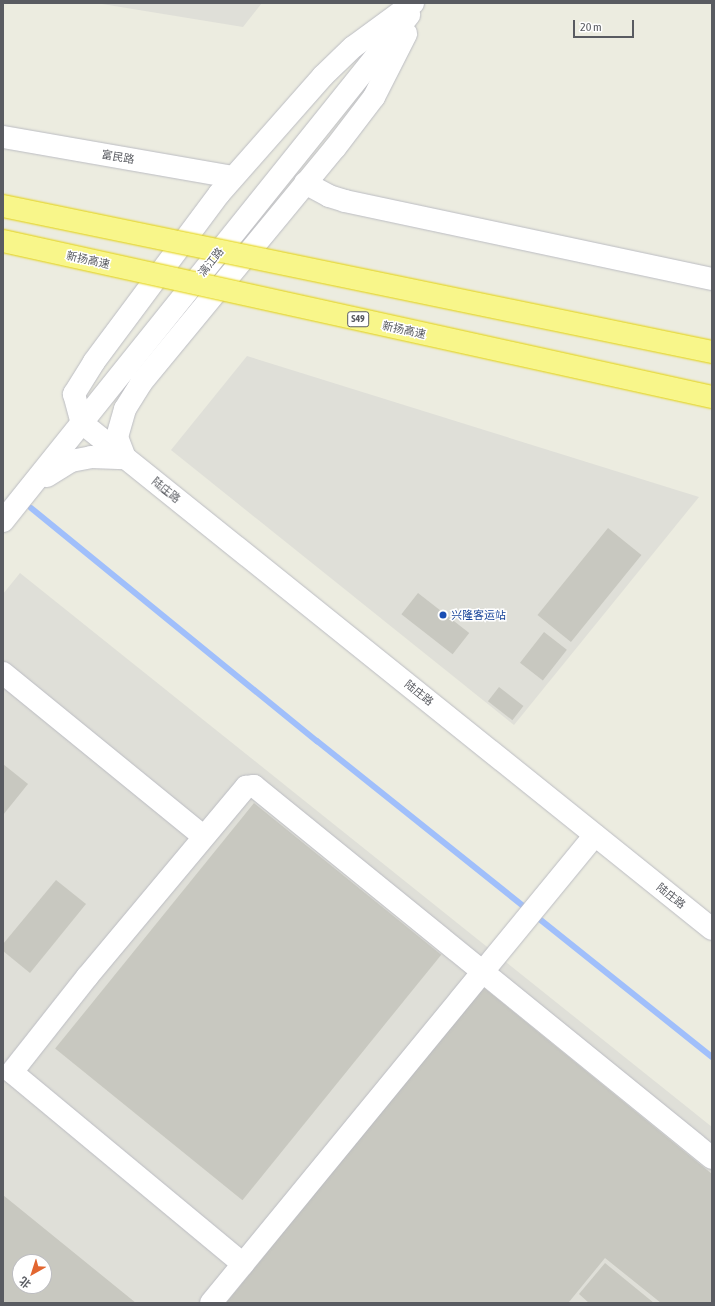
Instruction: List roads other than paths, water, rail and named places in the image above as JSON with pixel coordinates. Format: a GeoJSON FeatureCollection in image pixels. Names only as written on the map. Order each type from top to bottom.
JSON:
{"type":"FeatureCollection","features":[{"type":"Feature","properties":{"kind":"highway"},"geometry":{"type":"LineString","coordinates":[[3,206],[712,352]]}},
{"type":"Feature","properties":{"kind":"highway","name":"新扬高速"},"geometry":{"type":"LineString","coordinates":[[3,241],[712,397]]}},
{"type":"Feature","properties":{"kind":"street"},"geometry":{"type":"LineString","coordinates":[[82,423],[74,394],[98,356],[219,194],[323,76],[353,47],[413,3]]}},
{"type":"Feature","properties":{"kind":"street"},"geometry":{"type":"LineString","coordinates":[[33,484],[70,461],[91,457],[125,458],[117,437],[125,409],[137,390],[306,183],[374,97],[420,3]]}},
{"type":"Feature","properties":{"kind":"street","name":"漓江路"},"geometry":{"type":"LineString","coordinates":[[3,521],[420,3]]}},
{"type":"Feature","properties":{"kind":"street","name":"富民路"},"geometry":{"type":"LineString","coordinates":[[3,137],[233,177]]}},
{"type":"Feature","properties":{"kind":"street"},"geometry":{"type":"LineString","coordinates":[[306,183],[329,196],[345,202],[712,279]]}},
{"type":"Feature","properties":{"kind":"street","name":"陆庄路"},"geometry":{"type":"LineString","coordinates":[[82,423],[712,929]]}},
{"type":"Feature","properties":{"kind":"street"},"geometry":{"type":"LineString","coordinates":[[3,672],[203,836]]}},
{"type":"Feature","properties":{"kind":"street"},"geometry":{"type":"LineString","coordinates":[[243,1264],[12,1072],[87,977],[246,786],[254,786],[712,1158]]}},
{"type":"Feature","properties":{"kind":"street"},"geometry":{"type":"LineString","coordinates":[[211,1303],[595,835]]}},
{"type":"Feature","properties":{"kind":"waterway"},"geometry":{"type":"LineString","coordinates":[[31,508],[317,741],[712,1057]]}},
{"type":"Feature","properties":{"kind":"place","name":"兴隆客运站"},"geometry":{"type":"Point","coordinates":[443,615]}}]}
